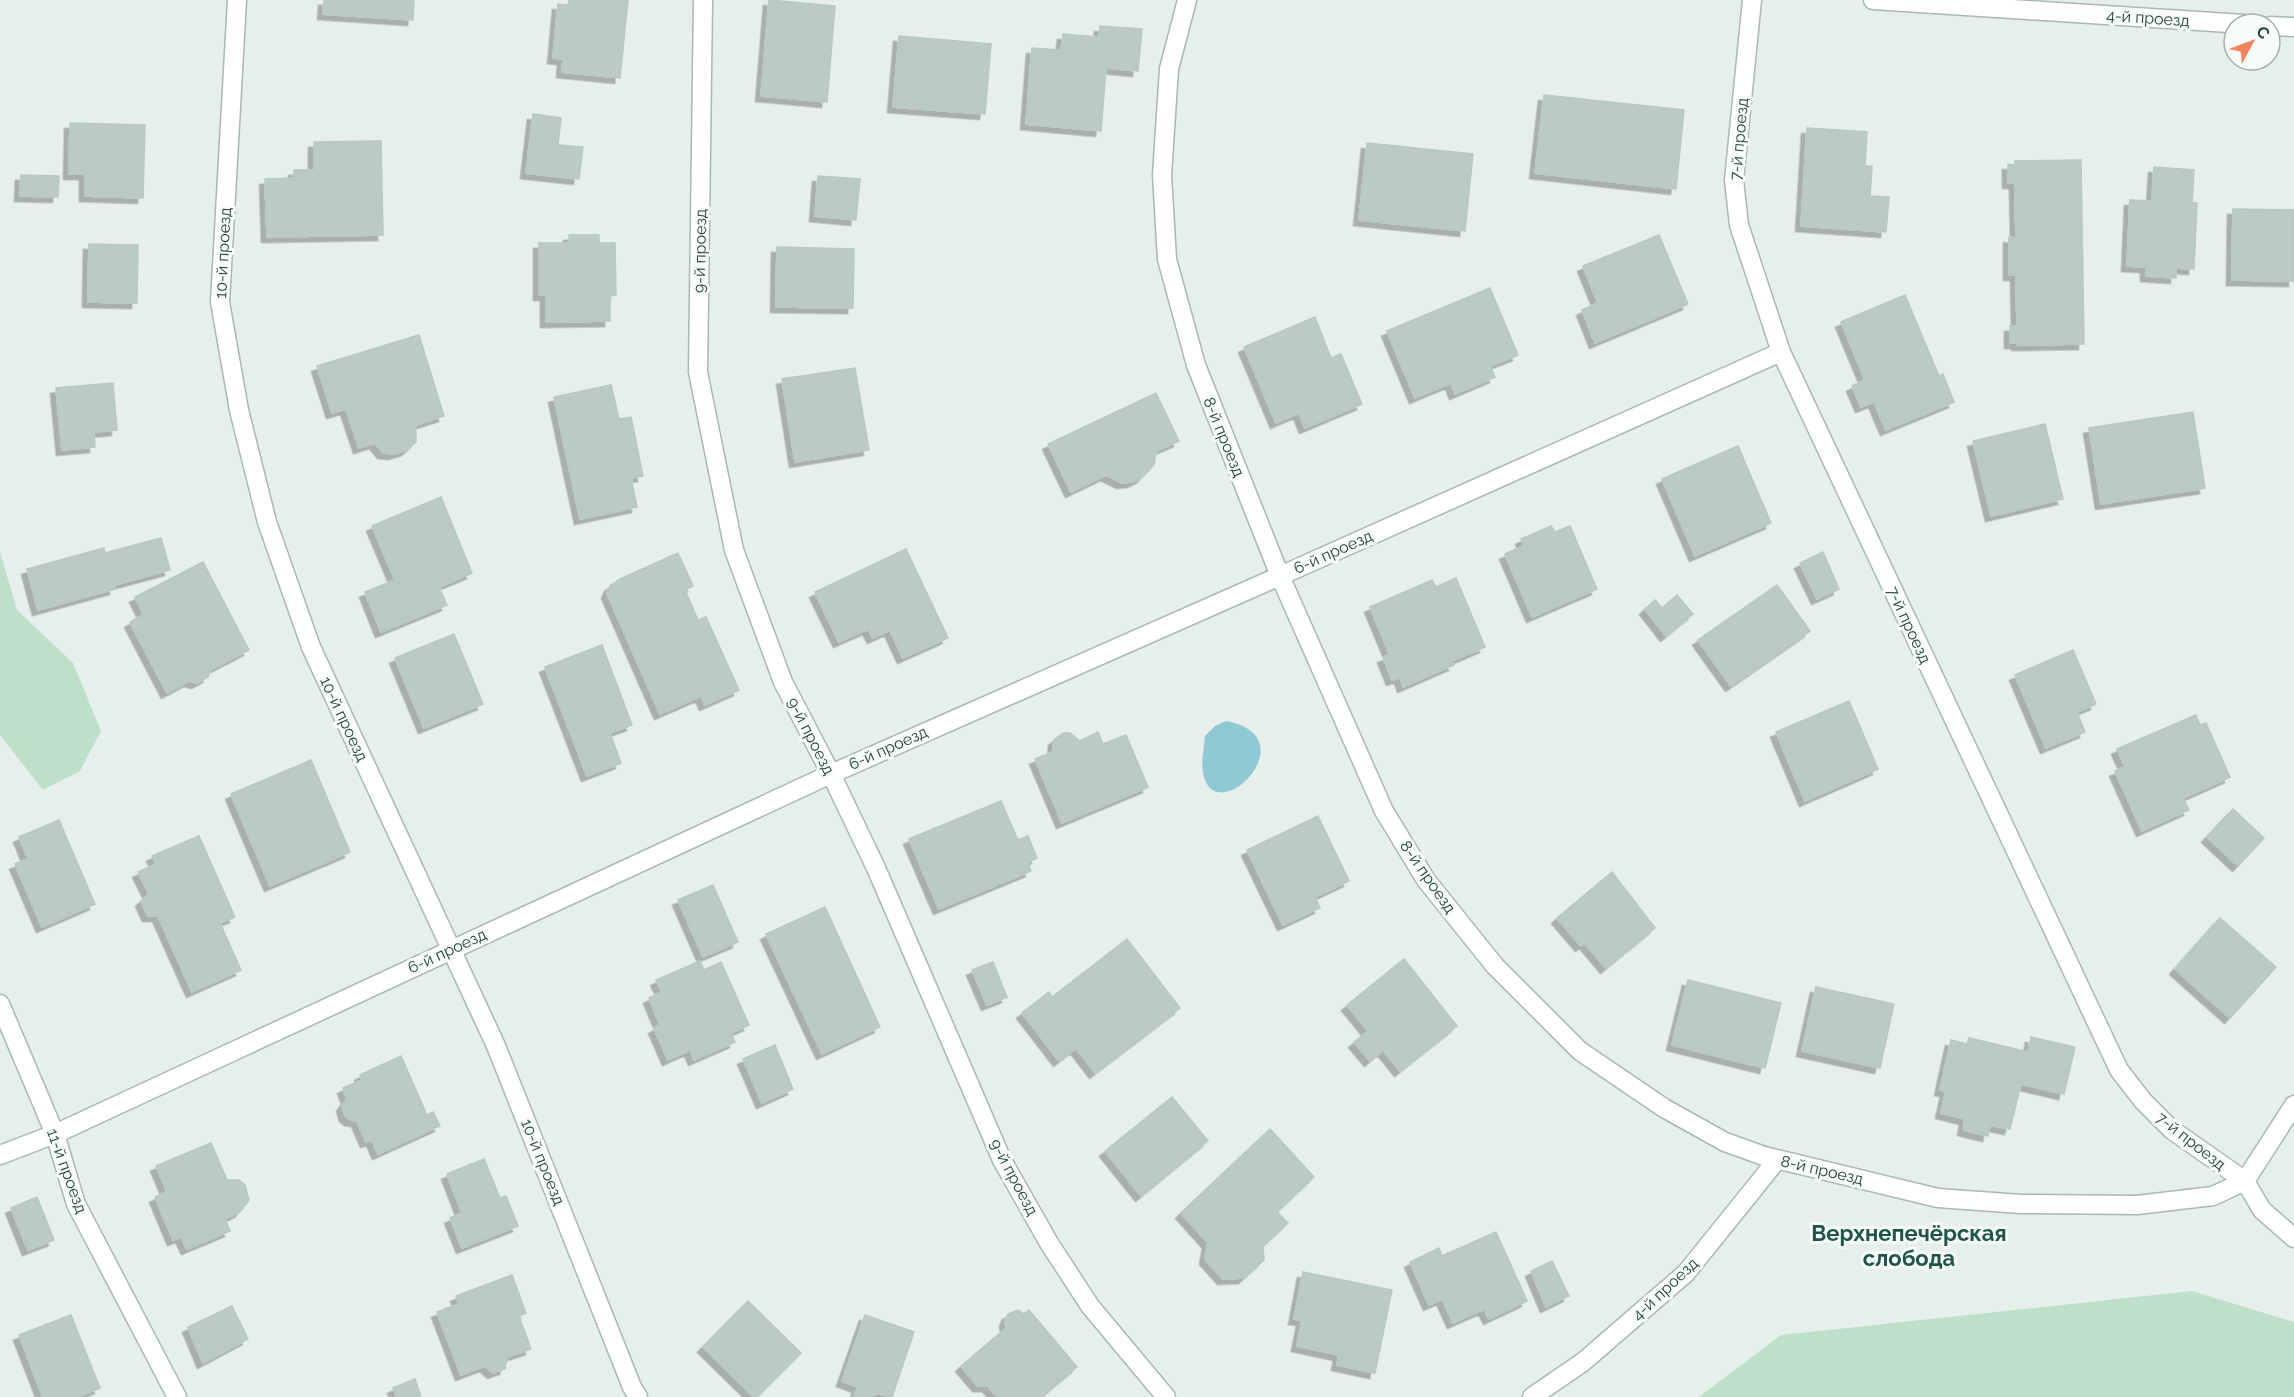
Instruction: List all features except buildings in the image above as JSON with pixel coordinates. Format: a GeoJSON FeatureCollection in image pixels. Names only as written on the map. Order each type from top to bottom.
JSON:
{"type":"FeatureCollection","features":[{"type":"Feature","properties":{"kind":"street","name":"10-й проезд"},"geometry":{"type":"LineString","coordinates":[[237,0],[220,302],[239,410],[267,522],[310,647],[496,1046],[632,1387],[638,1397]]}},
{"type":"Feature","properties":{"kind":"street","name":"9-й проезд"},"geometry":{"type":"LineString","coordinates":[[703,0],[698,372],[734,550],[783,682],[876,868],[1002,1160],[1049,1243],[1090,1306],[1166,1397]]}},
{"type":"Feature","properties":{"kind":"street","name":"8-й проезд"},"geometry":{"type":"LineString","coordinates":[[1187,0],[1169,69],[1162,175],[1167,259],[1196,365],[1280,576],[1384,811],[1426,880],[1495,966],[1580,1050],[1664,1108],[1725,1142],[1777,1160],[1938,1198],[2021,1204],[2137,1205],[2213,1196],[2245,1181]]}},
{"type":"Feature","properties":{"kind":"street","name":"7-й проезд"},"geometry":{"type":"LineString","coordinates":[[1752,0],[1734,180],[1739,225],[1781,352],[2119,1070],[2143,1101],[2172,1130],[2245,1181]]}},
{"type":"Feature","properties":{"kind":"street","name":"4-й проезд"},"geometry":{"type":"LineString","coordinates":[[1873,0],[2222,23]]}},
{"type":"Feature","properties":{"kind":"street","name":"6-й проезд"},"geometry":{"type":"LineString","coordinates":[[0,1155],[55,1134],[831,774],[1781,352]]}},
{"type":"Feature","properties":{"kind":"street","name":"11-й проезд"},"geometry":{"type":"LineString","coordinates":[[0,1004],[55,1134],[76,1204],[177,1397]]}},
{"type":"Feature","properties":{"kind":"street"},"geometry":{"type":"LineString","coordinates":[[2294,1105],[2245,1181],[2262,1210],[2294,1238]]}},
{"type":"Feature","properties":{"kind":"street","name":"4-й проезд"},"geometry":{"type":"LineString","coordinates":[[1532,1397],[1583,1362],[1686,1273],[1777,1160]]}},
{"type":"Feature","properties":{"kind":"green space"},"geometry":{"type":"Polygon","coordinates":[[[0,552],[17,610],[73,663],[101,731],[80,771],[43,790],[0,735],[0,552]]]}},
{"type":"Feature","properties":{"kind":"green space"},"geometry":{"type":"Polygon","coordinates":[[[2192,1291],[2294,1322],[2294,1397],[1699,1397],[1781,1335],[2192,1291]]]}},
{"type":"Feature","properties":{"kind":"water"},"geometry":{"type":"Polygon","coordinates":[[[1226,721],[1250,730],[1260,744],[1259,760],[1250,776],[1238,787],[1223,792],[1211,789],[1203,773],[1202,760],[1205,736],[1215,726],[1226,721]]]}},
{"type":"Feature","properties":{"kind":"district","name":"Верхнепечёрская слобода"},"geometry":{"type":"Point","coordinates":[1909,1246]}}]}
